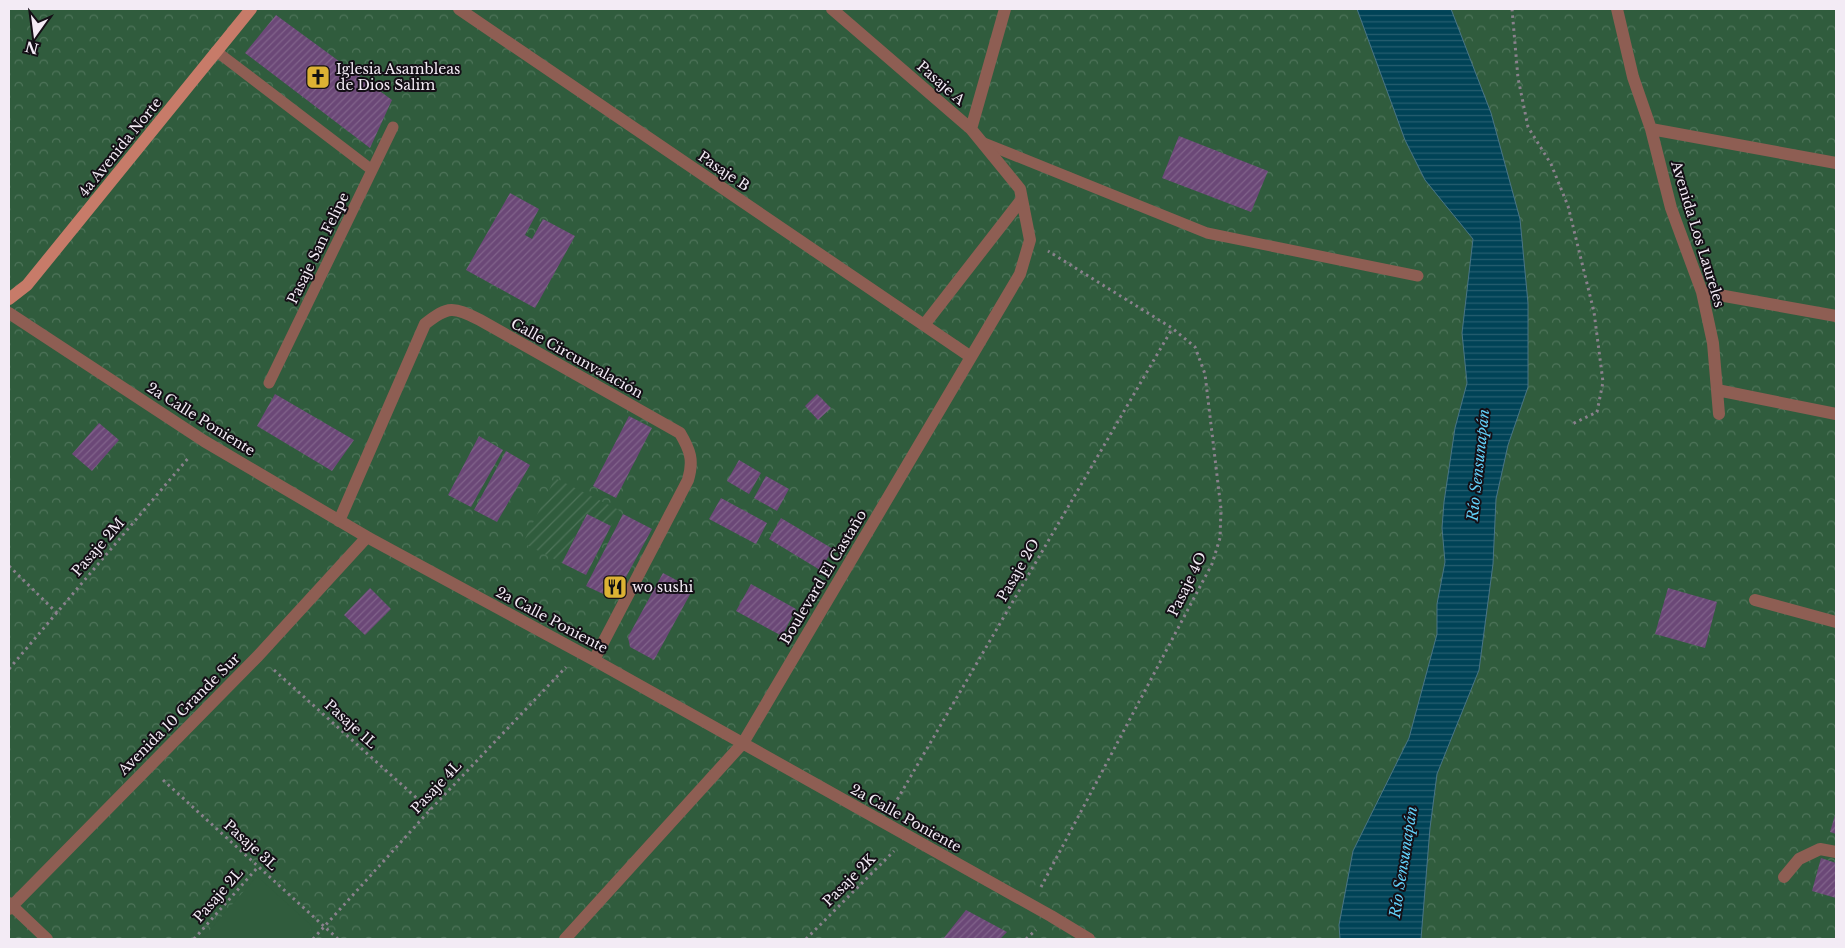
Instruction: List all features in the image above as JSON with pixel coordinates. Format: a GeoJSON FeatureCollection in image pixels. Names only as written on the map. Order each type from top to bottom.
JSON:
{"type":"FeatureCollection","features":[{"type":"Feature","properties":{"kind":"main road","name":"4a Avenida Norte"},"geometry":{"type":"LineString","coordinates":[[9,299],[27,285],[250,9]]}},
{"type":"Feature","properties":{"kind":"street","name":"Pasaje B"},"geometry":{"type":"LineString","coordinates":[[460,9],[971,357]]}},
{"type":"Feature","properties":{"kind":"street","name":"Pasaje A"},"geometry":{"type":"LineString","coordinates":[[832,9],[971,129],[984,143],[1021,194]]}},
{"type":"Feature","properties":{"kind":"street"},"geometry":{"type":"LineString","coordinates":[[971,129],[1005,9]]}},
{"type":"Feature","properties":{"kind":"street","name":"Avenida Los Laureles"},"geometry":{"type":"LineString","coordinates":[[1617,9],[1632,77],[1651,129],[1671,208],[1702,292],[1714,343],[1719,414]]}},
{"type":"Feature","properties":{"kind":"street"},"geometry":{"type":"LineString","coordinates":[[1651,129],[1836,163]]}},
{"type":"Feature","properties":{"kind":"street"},"geometry":{"type":"LineString","coordinates":[[924,325],[1021,194]]}},
{"type":"Feature","properties":{"kind":"street","name":"Boulevard El Castaño"},"geometry":{"type":"LineString","coordinates":[[565,939],[743,743],[1020,274],[1030,240],[1021,194]]}},
{"type":"Feature","properties":{"kind":"street"},"geometry":{"type":"LineString","coordinates":[[1702,292],[1836,316]]}},
{"type":"Feature","properties":{"kind":"street","name":"Calle Circunvalación"},"geometry":{"type":"LineString","coordinates":[[339,521],[425,324],[442,310],[460,310],[480,320],[680,433],[692,452],[692,468],[688,480],[594,660]]}},
{"type":"Feature","properties":{"kind":"street","name":"2a Calle Poniente"},"geometry":{"type":"LineString","coordinates":[[9,313],[204,441],[339,521],[743,743],[1089,939]]}},
{"type":"Feature","properties":{"kind":"street"},"geometry":{"type":"LineString","coordinates":[[1717,390],[1836,414]]}},
{"type":"Feature","properties":{"kind":"street","name":"Avenida 10 Grande Sur"},"geometry":{"type":"LineString","coordinates":[[10,906],[258,656],[367,537]]}},
{"type":"Feature","properties":{"kind":"street"},"geometry":{"type":"LineString","coordinates":[[1755,600],[1836,622]]}},
{"type":"Feature","properties":{"kind":"street"},"geometry":{"type":"LineString","coordinates":[[1784,877],[1800,859],[1820,849],[1836,852]]}},
{"type":"Feature","properties":{"kind":"street"},"geometry":{"type":"LineString","coordinates":[[10,906],[47,939]]}},
{"type":"Feature","properties":{"kind":"lane"},"geometry":{"type":"LineString","coordinates":[[216,51],[372,170]]}},
{"type":"Feature","properties":{"kind":"lane","name":"Pasaje San Felipe"},"geometry":{"type":"LineString","coordinates":[[270,383],[393,127]]}},
{"type":"Feature","properties":{"kind":"lane"},"geometry":{"type":"LineString","coordinates":[[984,143],[1207,233],[1418,276]]}},
{"type":"Feature","properties":{"kind":"path"},"geometry":{"type":"LineString","coordinates":[[1512,9],[1518,78],[1528,127],[1551,164],[1568,206],[1599,341],[1603,382],[1597,412],[1570,425]]}},
{"type":"Feature","properties":{"kind":"path","name":"Pasaje 4O"},"geometry":{"type":"LineString","coordinates":[[1030,240],[1172,328],[1195,347],[1205,374],[1221,509],[1220,538],[1212,564],[1032,905]]}},
{"type":"Feature","properties":{"kind":"path","name":"Pasaje 2O"},"geometry":{"type":"LineString","coordinates":[[884,823],[1172,328]]}},
{"type":"Feature","properties":{"kind":"path","name":"Pasaje 2M"},"geometry":{"type":"LineString","coordinates":[[9,669],[204,441]]}},
{"type":"Feature","properties":{"kind":"path"},"geometry":{"type":"LineString","coordinates":[[9,566],[57,613]]}},
{"type":"Feature","properties":{"kind":"path","name":"Pasaje 4L"},"geometry":{"type":"LineString","coordinates":[[313,939],[430,810],[579,652]]}},
{"type":"Feature","properties":{"kind":"path","name":"Pasaje 1L"},"geometry":{"type":"LineString","coordinates":[[258,656],[430,810]]}},
{"type":"Feature","properties":{"kind":"path","name":"Pasaje 3L"},"geometry":{"type":"LineString","coordinates":[[148,767],[338,939]]}},
{"type":"Feature","properties":{"kind":"path","name":"Pasaje 2K"},"geometry":{"type":"LineString","coordinates":[[806,939],[909,837]]}},
{"type":"Feature","properties":{"kind":"path","name":"Pasaje 2L"},"geometry":{"type":"LineString","coordinates":[[194,939],[258,867]]}},
{"type":"Feature","properties":{"kind":"green space"},"geometry":{"type":"Polygon","coordinates":[[[9,9],[1836,9],[1836,939],[9,939],[9,9]]]}},
{"type":"Feature","properties":{"kind":"green space"},"geometry":{"type":"Polygon","coordinates":[[[555,478],[619,510],[611,526],[586,514],[562,563],[523,543],[555,478]]]}},
{"type":"Feature","properties":{"kind":"green space"},"geometry":{"type":"Polygon","coordinates":[[[257,876],[313,927],[302,939],[202,939],[257,876]]]}},
{"type":"Feature","properties":{"kind":"water","name":"Río Sensunapán"},"geometry":{"type":"Polygon","coordinates":[[[1357,9],[1451,9],[1491,113],[1520,219],[1528,303],[1528,387],[1508,445],[1496,499],[1493,564],[1479,670],[1437,774],[1430,828],[1421,939],[1340,939],[1339,925],[1353,851],[1409,738],[1437,634],[1437,604],[1445,562],[1442,528],[1444,502],[1455,428],[1467,383],[1462,333],[1473,239],[1425,180],[1405,140],[1357,9]]]}},
{"type":"Feature","properties":{"kind":"building","name":"Iglesia Asambleas de Dios Salim"},"geometry":{"type":"Polygon","coordinates":[[[276,15],[392,100],[370,148],[245,53],[276,15]]]}},
{"type":"Feature","properties":{"kind":"building"},"geometry":{"type":"Polygon","coordinates":[[[1179,136],[1268,171],[1251,212],[1162,178],[1179,136]]]}},
{"type":"Feature","properties":{"kind":"building"},"geometry":{"type":"Polygon","coordinates":[[[510,193],[539,209],[525,235],[532,239],[543,219],[575,236],[535,308],[466,270],[510,193]]]}},
{"type":"Feature","properties":{"kind":"building"},"geometry":{"type":"Polygon","coordinates":[[[275,394],[354,440],[332,471],[257,426],[275,394]]]}},
{"type":"Feature","properties":{"kind":"building"},"geometry":{"type":"Polygon","coordinates":[[[817,394],[831,408],[818,420],[805,406],[817,394]]]}},
{"type":"Feature","properties":{"kind":"building"},"geometry":{"type":"Polygon","coordinates":[[[629,416],[652,428],[616,498],[593,486],[629,416]]]}},
{"type":"Feature","properties":{"kind":"building"},"geometry":{"type":"Polygon","coordinates":[[[99,423],[119,440],[92,471],[72,454],[99,423]]]}},
{"type":"Feature","properties":{"kind":"building"},"geometry":{"type":"Polygon","coordinates":[[[479,436],[503,450],[471,507],[448,495],[479,436]]]}},
{"type":"Feature","properties":{"kind":"building"},"geometry":{"type":"Polygon","coordinates":[[[506,451],[530,465],[497,522],[474,510],[506,451]]]}},
{"type":"Feature","properties":{"kind":"building"},"geometry":{"type":"Polygon","coordinates":[[[739,460],[761,473],[749,494],[727,481],[739,460]]]}},
{"type":"Feature","properties":{"kind":"building"},"geometry":{"type":"Polygon","coordinates":[[[766,476],[789,489],[777,511],[754,498],[766,476]]]}},
{"type":"Feature","properties":{"kind":"building"},"geometry":{"type":"Polygon","coordinates":[[[721,498],[767,523],[756,544],[709,519],[721,498]]]}},
{"type":"Feature","properties":{"kind":"building"},"geometry":{"type":"Polygon","coordinates":[[[587,514],[611,526],[586,575],[562,563],[587,514]]]}},
{"type":"Feature","properties":{"kind":"building"},"geometry":{"type":"Polygon","coordinates":[[[623,514],[652,529],[614,599],[586,586],[623,514]]]}},
{"type":"Feature","properties":{"kind":"building"},"geometry":{"type":"Polygon","coordinates":[[[781,518],[833,549],[820,570],[769,539],[781,518]]]}},
{"type":"Feature","properties":{"kind":"building"},"geometry":{"type":"Polygon","coordinates":[[[663,573],[693,589],[654,660],[630,647],[628,637],[663,573]]]}},
{"type":"Feature","properties":{"kind":"building"},"geometry":{"type":"Polygon","coordinates":[[[751,584],[796,609],[782,636],[736,611],[751,584]]]}},
{"type":"Feature","properties":{"kind":"building"},"geometry":{"type":"Polygon","coordinates":[[[370,588],[391,609],[365,635],[344,615],[370,588]]]}},
{"type":"Feature","properties":{"kind":"building"},"geometry":{"type":"Polygon","coordinates":[[[1668,588],[1717,602],[1705,648],[1655,634],[1668,588]]]}},
{"type":"Feature","properties":{"kind":"building"},"geometry":{"type":"Polygon","coordinates":[[[1836,812],[1836,834],[1830,832],[1836,812]]]}},
{"type":"Feature","properties":{"kind":"building"},"geometry":{"type":"Polygon","coordinates":[[[1821,858],[1836,863],[1836,898],[1812,891],[1821,858]]]}},
{"type":"Feature","properties":{"kind":"building"},"geometry":{"type":"Polygon","coordinates":[[[966,910],[1007,932],[1000,939],[943,939],[966,910]]]}},
{"type":"Feature","properties":{"kind":"place","name":"Iglesia Asambleas de Dios Salim"},"geometry":{"type":"Point","coordinates":[318,77]}},
{"type":"Feature","properties":{"kind":"place","name":"wo sushi"},"geometry":{"type":"Point","coordinates":[615,587]}}]}
